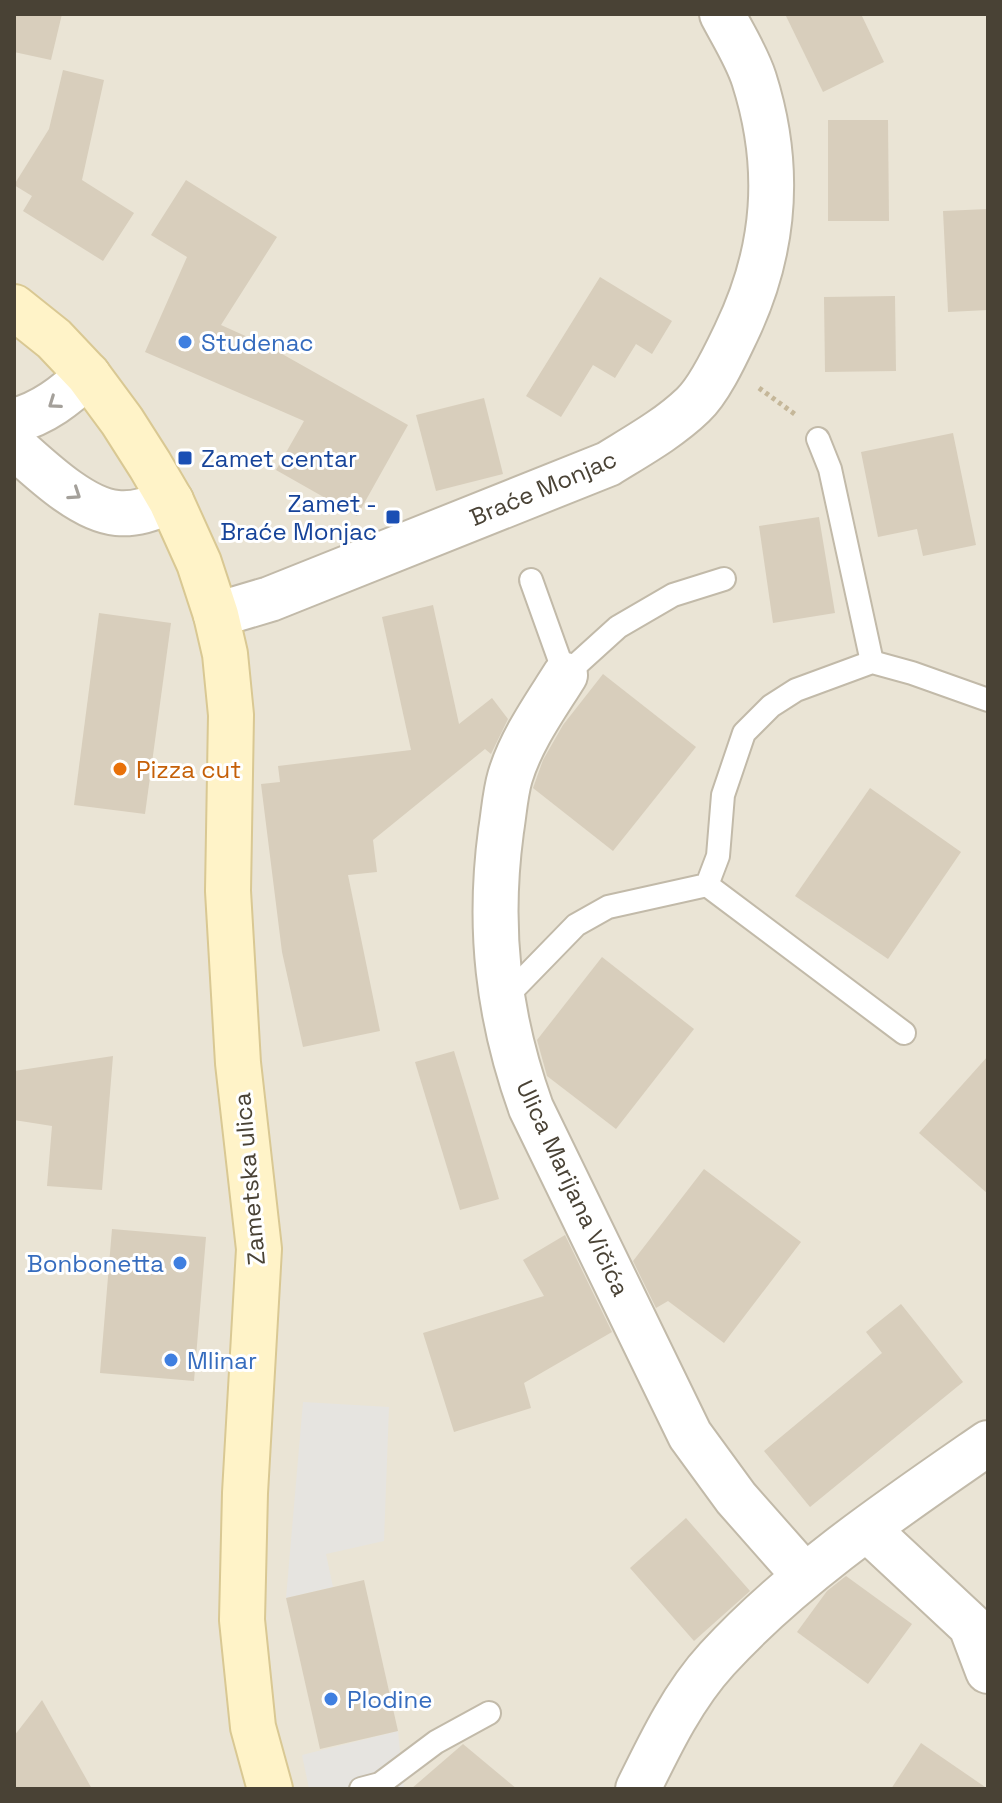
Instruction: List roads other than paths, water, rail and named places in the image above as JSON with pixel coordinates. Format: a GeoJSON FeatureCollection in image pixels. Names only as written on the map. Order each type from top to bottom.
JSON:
{"type":"FeatureCollection","features":[{"type":"Feature","properties":{"kind":"main road","name":"Zametska ulica"},"geometry":{"type":"LineString","coordinates":[[14,307],[54,339],[88,375],[122,421],[171,501],[199,563],[216,615],[229,685],[228,891],[238,1063],[259,1249],[245,1493],[242,1620],[253,1727],[270,1789]]}},
{"type":"Feature","properties":{"kind":"street","name":"Braće Monjac"},"geometry":{"type":"LineString","coordinates":[[216,615],[270,599],[608,464],[695,404],[725,355],[745,313],[762,267],[772,207],[770,144],[754,77],[722,14]]}},
{"type":"Feature","properties":{"kind":"street"},"geometry":{"type":"LineString","coordinates":[[14,421],[35,415],[55,403],[88,375]]}},
{"type":"Feature","properties":{"kind":"street"},"geometry":{"type":"LineString","coordinates":[[14,446],[51,478],[86,502],[115,514],[142,512],[171,501]]}},
{"type":"Feature","properties":{"kind":"street","name":"Ulica Marijana Vičića"},"geometry":{"type":"LineString","coordinates":[[565,675],[531,729],[510,776],[495,879],[495,928],[502,1001],[513,1058],[531,1108],[690,1435],[736,1498],[804,1575]]}},
{"type":"Feature","properties":{"kind":"street"},"geometry":{"type":"LineString","coordinates":[[638,1789],[666,1730],[715,1661],[804,1575],[988,1443]]}},
{"type":"Feature","properties":{"kind":"street"},"geometry":{"type":"LineString","coordinates":[[868,1530],[971,1626],[988,1671]]}},
{"type":"Feature","properties":{"kind":"lane"},"geometry":{"type":"LineString","coordinates":[[818,439],[830,469],[872,662]]}},
{"type":"Feature","properties":{"kind":"lane"},"geometry":{"type":"LineString","coordinates":[[531,580],[565,675],[618,627],[673,595],[724,579]]}},
{"type":"Feature","properties":{"kind":"lane"},"geometry":{"type":"LineString","coordinates":[[707,885],[718,856],[723,795],[744,733],[771,706],[796,690],[872,662],[988,700]]}},
{"type":"Feature","properties":{"kind":"lane"},"geometry":{"type":"LineString","coordinates":[[502,1001],[576,925],[608,907],[707,885],[904,1033]]}},
{"type":"Feature","properties":{"kind":"lane"},"geometry":{"type":"LineString","coordinates":[[361,1789],[380,1784],[436,1742],[489,1713]]}},
{"type":"Feature","properties":{"kind":"place","name":"Studenac"},"geometry":{"type":"Point","coordinates":[185,342]}},
{"type":"Feature","properties":{"kind":"place","name":"Zamet centar"},"geometry":{"type":"Point","coordinates":[185,458]}},
{"type":"Feature","properties":{"kind":"place","name":"Zamet - Braće Monjac"},"geometry":{"type":"Point","coordinates":[393,517]}},
{"type":"Feature","properties":{"kind":"place","name":"Pizza cut"},"geometry":{"type":"Point","coordinates":[120,769]}},
{"type":"Feature","properties":{"kind":"place","name":"Bonbonetta"},"geometry":{"type":"Point","coordinates":[180,1263]}},
{"type":"Feature","properties":{"kind":"place","name":"Mlinar"},"geometry":{"type":"Point","coordinates":[171,1360]}},
{"type":"Feature","properties":{"kind":"place","name":"Plodine"},"geometry":{"type":"Point","coordinates":[331,1699]}}]}
